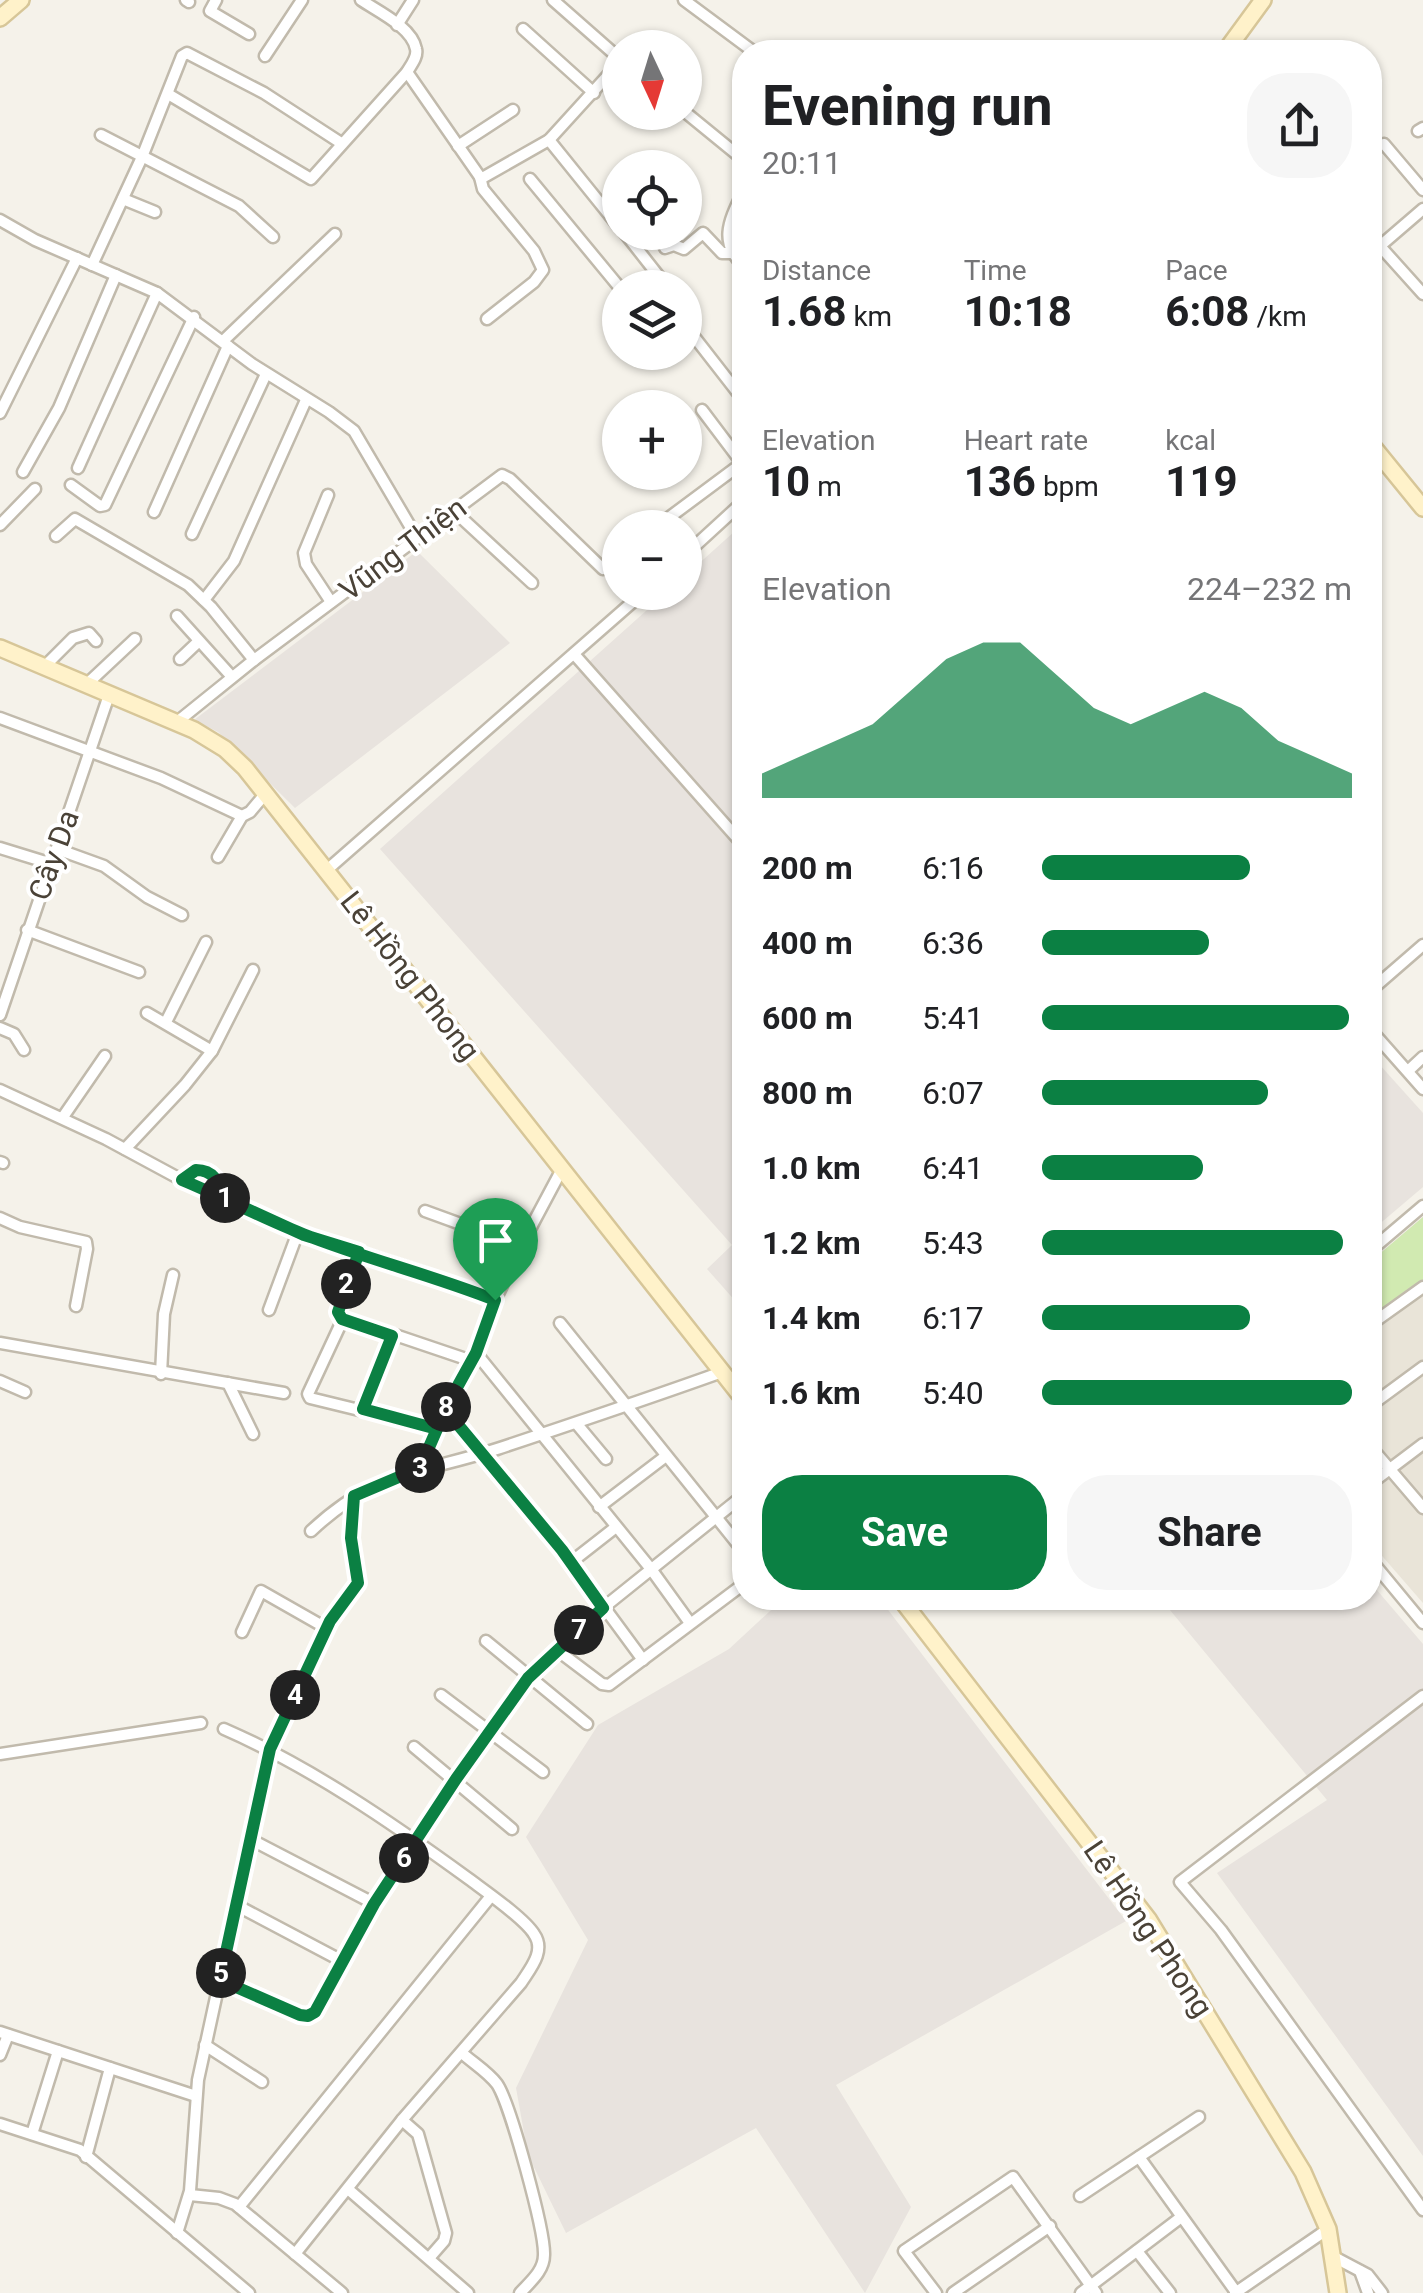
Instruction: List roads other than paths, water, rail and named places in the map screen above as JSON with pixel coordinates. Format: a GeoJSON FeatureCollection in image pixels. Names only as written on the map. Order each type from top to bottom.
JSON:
{"type":"FeatureCollection","features":[{"type":"Feature","properties":{"kind":"main road"},"geometry":{"type":"LineString","coordinates":[[0,18],[20,0]]}},
{"type":"Feature","properties":{"kind":"main road"},"geometry":{"type":"LineString","coordinates":[[1232,40],[1256,2]]}},
{"type":"Feature","properties":{"kind":"main road"},"geometry":{"type":"LineString","coordinates":[[1382,458],[1423,508]]}},
{"type":"Feature","properties":{"kind":"main road","name":"Lê Hồng Phong"},"geometry":{"type":"LineString","coordinates":[[0,648],[177,722],[224,749],[266,792],[328,869],[732,1385]]}},
{"type":"Feature","properties":{"kind":"main road","name":"Lê Hồng Phong"},"geometry":{"type":"LineString","coordinates":[[909,1610],[1148,1918],[1303,2172],[1328,2229],[1338,2293]]}},
{"type":"Feature","properties":{"kind":"street"},"geometry":{"type":"LineString","coordinates":[[216,0],[210,11],[249,34]]}},
{"type":"Feature","properties":{"kind":"street"},"geometry":{"type":"LineString","coordinates":[[264,56],[302,0]]}},
{"type":"Feature","properties":{"kind":"street"},"geometry":{"type":"LineString","coordinates":[[168,94],[308,179],[314,177],[407,72],[417,51],[397,25],[361,0]]}},
{"type":"Feature","properties":{"kind":"street"},"geometry":{"type":"LineString","coordinates":[[397,25],[413,0]]}},
{"type":"Feature","properties":{"kind":"street"},"geometry":{"type":"LineString","coordinates":[[552,0],[602,44]]}},
{"type":"Feature","properties":{"kind":"street"},"geometry":{"type":"LineString","coordinates":[[684,0],[738,40]]}},
{"type":"Feature","properties":{"kind":"street"},"geometry":{"type":"LineString","coordinates":[[524,28],[594,93]]}},
{"type":"Feature","properties":{"kind":"street"},"geometry":{"type":"LineString","coordinates":[[92,265],[142,157],[182,56],[191,54],[264,93],[341,142]]}},
{"type":"Feature","properties":{"kind":"street"},"geometry":{"type":"LineString","coordinates":[[407,72],[480,177],[483,189],[534,250],[542,270],[534,282],[487,319]]}},
{"type":"Feature","properties":{"kind":"street"},"geometry":{"type":"LineString","coordinates":[[480,177],[489,176],[549,140],[602,83]]}},
{"type":"Feature","properties":{"kind":"street"},"geometry":{"type":"LineString","coordinates":[[458,146],[513,110]]}},
{"type":"Feature","properties":{"kind":"street"},"geometry":{"type":"LineString","coordinates":[[702,126],[732,150]]}},
{"type":"Feature","properties":{"kind":"street"},"geometry":{"type":"LineString","coordinates":[[101,135],[238,206],[274,237]]}},
{"type":"Feature","properties":{"kind":"street"},"geometry":{"type":"LineString","coordinates":[[549,140],[602,205]]}},
{"type":"Feature","properties":{"kind":"street"},"geometry":{"type":"LineString","coordinates":[[1384,144],[1423,190]]}},
{"type":"Feature","properties":{"kind":"street"},"geometry":{"type":"LineString","coordinates":[[530,179],[605,270]]}},
{"type":"Feature","properties":{"kind":"street"},"geometry":{"type":"LineString","coordinates":[[123,199],[155,212]]}},
{"type":"Feature","properties":{"kind":"street"},"geometry":{"type":"LineString","coordinates":[[1382,244],[1423,210]]}},
{"type":"Feature","properties":{"kind":"street"},"geometry":{"type":"LineString","coordinates":[[702,234],[722,253],[732,254],[728,245],[732,216]]}},
{"type":"Feature","properties":{"kind":"street"},"geometry":{"type":"LineString","coordinates":[[0,220],[35,240],[157,292],[266,374],[354,431],[417,538]]}},
{"type":"Feature","properties":{"kind":"street"},"geometry":{"type":"LineString","coordinates":[[154,512],[225,343],[335,234]]}},
{"type":"Feature","properties":{"kind":"street"},"geometry":{"type":"LineString","coordinates":[[1382,248],[1423,294]]}},
{"type":"Feature","properties":{"kind":"street"},"geometry":{"type":"LineString","coordinates":[[638,250],[654,270]]}},
{"type":"Feature","properties":{"kind":"street"},"geometry":{"type":"LineString","coordinates":[[0,413],[77,258]]}},
{"type":"Feature","properties":{"kind":"street"},"geometry":{"type":"LineString","coordinates":[[23,472],[60,408],[116,275]]}},
{"type":"Feature","properties":{"kind":"street"},"geometry":{"type":"LineString","coordinates":[[78,468],[157,292]]}},
{"type":"Feature","properties":{"kind":"street"},"geometry":{"type":"LineString","coordinates":[[72,485],[100,506],[105,505],[194,317]]}},
{"type":"Feature","properties":{"kind":"street"},"geometry":{"type":"LineString","coordinates":[[702,346],[732,385]]}},
{"type":"Feature","properties":{"kind":"street"},"geometry":{"type":"LineString","coordinates":[[192,534],[266,374]]}},
{"type":"Feature","properties":{"kind":"street"},"geometry":{"type":"LineString","coordinates":[[204,600],[234,561],[306,400]]}},
{"type":"Feature","properties":{"kind":"street"},"geometry":{"type":"LineString","coordinates":[[702,410],[732,447]]}},
{"type":"Feature","properties":{"kind":"street"},"geometry":{"type":"LineString","coordinates":[[679,510],[732,471]]}},
{"type":"Feature","properties":{"kind":"street","name":"Vũng Thiện"},"geometry":{"type":"LineString","coordinates":[[177,722],[254,660],[505,475],[602,569]]}},
{"type":"Feature","properties":{"kind":"street"},"geometry":{"type":"LineString","coordinates":[[0,525],[35,488]]}},
{"type":"Feature","properties":{"kind":"street"},"geometry":{"type":"LineString","coordinates":[[328,495],[304,553],[306,564],[332,602]]}},
{"type":"Feature","properties":{"kind":"street"},"geometry":{"type":"LineString","coordinates":[[454,512],[532,583]]}},
{"type":"Feature","properties":{"kind":"street"},"geometry":{"type":"LineString","coordinates":[[702,539],[732,512]]}},
{"type":"Feature","properties":{"kind":"street"},"geometry":{"type":"LineString","coordinates":[[56,536],[75,520],[172,574],[204,600],[254,660]]}},
{"type":"Feature","properties":{"kind":"street"},"geometry":{"type":"LineString","coordinates":[[328,869],[624,610]]}},
{"type":"Feature","properties":{"kind":"street"},"geometry":{"type":"LineString","coordinates":[[177,616],[232,678]]}},
{"type":"Feature","properties":{"kind":"street"},"geometry":{"type":"LineString","coordinates":[[44,667],[80,634],[89,634],[96,641]]}},
{"type":"Feature","properties":{"kind":"street"},"geometry":{"type":"LineString","coordinates":[[87,684],[136,640]]}},
{"type":"Feature","properties":{"kind":"street"},"geometry":{"type":"LineString","coordinates":[[180,659],[198,642]]}},
{"type":"Feature","properties":{"kind":"street"},"geometry":{"type":"LineString","coordinates":[[574,654],[732,832]]}},
{"type":"Feature","properties":{"kind":"street","name":"Cây Da"},"geometry":{"type":"LineString","coordinates":[[0,1015],[109,695]]}},
{"type":"Feature","properties":{"kind":"street"},"geometry":{"type":"LineString","coordinates":[[0,718],[90,750],[242,816]]}},
{"type":"Feature","properties":{"kind":"street"},"geometry":{"type":"LineString","coordinates":[[218,856],[242,816],[266,792]]}},
{"type":"Feature","properties":{"kind":"street"},"geometry":{"type":"LineString","coordinates":[[0,848],[52,864]]}},
{"type":"Feature","properties":{"kind":"street"},"geometry":{"type":"LineString","coordinates":[[57,848],[104,866],[182,916]]}},
{"type":"Feature","properties":{"kind":"street"},"geometry":{"type":"LineString","coordinates":[[26,930],[140,972]]}},
{"type":"Feature","properties":{"kind":"street"},"geometry":{"type":"LineString","coordinates":[[166,1022],[206,942]]}},
{"type":"Feature","properties":{"kind":"street"},"geometry":{"type":"LineString","coordinates":[[1382,981],[1423,945]]}},
{"type":"Feature","properties":{"kind":"street"},"geometry":{"type":"LineString","coordinates":[[124,1148],[186,1085],[212,1051],[253,970]]}},
{"type":"Feature","properties":{"kind":"street"},"geometry":{"type":"LineString","coordinates":[[147,1013],[212,1051]]}},
{"type":"Feature","properties":{"kind":"street"},"geometry":{"type":"LineString","coordinates":[[0,1028],[16,1036],[24,1050]]}},
{"type":"Feature","properties":{"kind":"street"},"geometry":{"type":"LineString","coordinates":[[1382,1043],[1423,1089]]}},
{"type":"Feature","properties":{"kind":"street"},"geometry":{"type":"LineString","coordinates":[[62,1117],[105,1056]]}},
{"type":"Feature","properties":{"kind":"street"},"geometry":{"type":"LineString","coordinates":[[1408,1071],[1423,1058]]}},
{"type":"Feature","properties":{"kind":"street"},"geometry":{"type":"LineString","coordinates":[[0,1090],[298,1232],[495,1300]]}},
{"type":"Feature","properties":{"kind":"street"},"geometry":{"type":"LineString","coordinates":[[420,1468],[445,1409],[474,1357],[495,1300],[562,1169]]}},
{"type":"Feature","properties":{"kind":"street"},"geometry":{"type":"LineString","coordinates":[[182,1180],[196,1170],[204,1170],[217,1180],[221,1197]]}},
{"type":"Feature","properties":{"kind":"street"},"geometry":{"type":"LineString","coordinates":[[1382,1241],[1423,1206]]}},
{"type":"Feature","properties":{"kind":"street"},"geometry":{"type":"LineString","coordinates":[[426,1211],[521,1246]]}},
{"type":"Feature","properties":{"kind":"street"},"geometry":{"type":"LineString","coordinates":[[0,1218],[20,1227],[86,1242],[88,1249],[76,1306]]}},
{"type":"Feature","properties":{"kind":"street"},"geometry":{"type":"LineString","coordinates":[[270,1310],[298,1232]]}},
{"type":"Feature","properties":{"kind":"street"},"geometry":{"type":"LineString","coordinates":[[359,1252],[338,1305],[342,1319],[474,1357],[651,1569],[690,1623]]}},
{"type":"Feature","properties":{"kind":"street"},"geometry":{"type":"LineString","coordinates":[[161,1374],[164,1314],[174,1275]]}},
{"type":"Feature","properties":{"kind":"street"},"geometry":{"type":"LineString","coordinates":[[1382,1317],[1423,1287]]}},
{"type":"Feature","properties":{"kind":"street"},"geometry":{"type":"LineString","coordinates":[[342,1319],[308,1394],[313,1400],[437,1429]]}},
{"type":"Feature","properties":{"kind":"street"},"geometry":{"type":"LineString","coordinates":[[560,1323],[732,1538]]}},
{"type":"Feature","properties":{"kind":"street"},"geometry":{"type":"LineString","coordinates":[[363,1409],[392,1336]]}},
{"type":"Feature","properties":{"kind":"street"},"geometry":{"type":"LineString","coordinates":[[0,1343],[284,1393]]}},
{"type":"Feature","properties":{"kind":"street"},"geometry":{"type":"LineString","coordinates":[[1382,1397],[1423,1367]]}},
{"type":"Feature","properties":{"kind":"street"},"geometry":{"type":"LineString","coordinates":[[311,1531],[354,1496],[420,1468],[484,1453],[722,1372]]}},
{"type":"Feature","properties":{"kind":"street"},"geometry":{"type":"LineString","coordinates":[[0,1381],[26,1392]]}},
{"type":"Feature","properties":{"kind":"street"},"geometry":{"type":"LineString","coordinates":[[228,1383],[253,1434]]}},
{"type":"Feature","properties":{"kind":"street"},"geometry":{"type":"LineString","coordinates":[[445,1409],[484,1453],[643,1660]]}},
{"type":"Feature","properties":{"kind":"street"},"geometry":{"type":"LineString","coordinates":[[576,1422],[606,1460]]}},
{"type":"Feature","properties":{"kind":"street"},"geometry":{"type":"LineString","coordinates":[[1382,1476],[1423,1444]]}},
{"type":"Feature","properties":{"kind":"street"},"geometry":{"type":"LineString","coordinates":[[599,1507],[666,1456]]}},
{"type":"Feature","properties":{"kind":"street"},"geometry":{"type":"LineString","coordinates":[[1382,1460],[1423,1508]]}},
{"type":"Feature","properties":{"kind":"street"},"geometry":{"type":"LineString","coordinates":[[176,2232],[190,2194],[196,2096],[205,2045],[270,1749],[326,1628],[358,1583],[351,1538],[354,1496]]}},
{"type":"Feature","properties":{"kind":"street"},"geometry":{"type":"LineString","coordinates":[[220,1980],[308,2016],[315,2012],[374,1904],[528,1678],[603,1608],[732,1505]]}},
{"type":"Feature","properties":{"kind":"street"},"geometry":{"type":"LineString","coordinates":[[570,1563],[616,1526]]}},
{"type":"Feature","properties":{"kind":"street"},"geometry":{"type":"LineString","coordinates":[[1382,1574],[1423,1623]]}},
{"type":"Feature","properties":{"kind":"street"},"geometry":{"type":"LineString","coordinates":[[242,1632],[262,1591],[326,1628]]}},
{"type":"Feature","properties":{"kind":"street"},"geometry":{"type":"LineString","coordinates":[[557,1650],[606,1684],[612,1683],[732,1592]]}},
{"type":"Feature","properties":{"kind":"street"},"geometry":{"type":"LineString","coordinates":[[486,1641],[587,1724]]}},
{"type":"Feature","properties":{"kind":"street"},"geometry":{"type":"LineString","coordinates":[[440,1694],[543,1772]]}},
{"type":"Feature","properties":{"kind":"street"},"geometry":{"type":"LineString","coordinates":[[1423,1696],[1180,1882],[1222,1930],[1423,2210]]}},
{"type":"Feature","properties":{"kind":"street"},"geometry":{"type":"LineString","coordinates":[[0,1754],[201,1722]]}},
{"type":"Feature","properties":{"kind":"street"},"geometry":{"type":"LineString","coordinates":[[224,1729],[270,1749],[416,1841],[491,1896],[534,1934],[538,1945],[537,1958],[521,1983],[402,2120],[296,2254]]}},
{"type":"Feature","properties":{"kind":"street"},"geometry":{"type":"LineString","coordinates":[[414,1746],[512,1829]]}},
{"type":"Feature","properties":{"kind":"street"},"geometry":{"type":"LineString","coordinates":[[250,1839],[374,1904]]}},
{"type":"Feature","properties":{"kind":"street"},"geometry":{"type":"LineString","coordinates":[[239,2207],[491,1896]]}},
{"type":"Feature","properties":{"kind":"street"},"geometry":{"type":"LineString","coordinates":[[236,1906],[342,1961]]}},
{"type":"Feature","properties":{"kind":"street"},"geometry":{"type":"LineString","coordinates":[[0,2054],[4,2034],[196,2096]]}},
{"type":"Feature","properties":{"kind":"street"},"geometry":{"type":"LineString","coordinates":[[205,2045],[262,2082]]}},
{"type":"Feature","properties":{"kind":"street"},"geometry":{"type":"LineString","coordinates":[[32,2134],[58,2051]]}},
{"type":"Feature","properties":{"kind":"street"},"geometry":{"type":"LineString","coordinates":[[462,2053],[494,2080],[504,2096],[527,2175],[544,2254],[540,2270],[523,2292]]}},
{"type":"Feature","properties":{"kind":"street"},"geometry":{"type":"LineString","coordinates":[[86,2157],[110,2068]]}},
{"type":"Feature","properties":{"kind":"street"},"geometry":{"type":"LineString","coordinates":[[1080,2196],[1199,2117]]}},
{"type":"Feature","properties":{"kind":"street"},"geometry":{"type":"LineString","coordinates":[[402,2120],[418,2134],[446,2234],[430,2257]]}},
{"type":"Feature","properties":{"kind":"street"},"geometry":{"type":"LineString","coordinates":[[0,2124],[80,2150],[249,2293]]}},
{"type":"Feature","properties":{"kind":"street"},"geometry":{"type":"LineString","coordinates":[[1139,2157],[1236,2292],[1328,2229]]}},
{"type":"Feature","properties":{"kind":"street"},"geometry":{"type":"LineString","coordinates":[[936,2293],[904,2251],[1012,2177],[1050,2226],[1089,2291],[1180,2218]]}},
{"type":"Feature","properties":{"kind":"street"},"geometry":{"type":"LineString","coordinates":[[349,2190],[468,2293]]}},
{"type":"Feature","properties":{"kind":"street"},"geometry":{"type":"LineString","coordinates":[[190,2194],[225,2200],[239,2207],[341,2293]]}},
{"type":"Feature","properties":{"kind":"street"},"geometry":{"type":"LineString","coordinates":[[953,2293],[1050,2226]]}},
{"type":"Feature","properties":{"kind":"street"},"geometry":{"type":"LineString","coordinates":[[1137,2250],[1170,2293]]}},
{"type":"Feature","properties":{"kind":"street"},"geometry":{"type":"LineString","coordinates":[[1332,2256],[1360,2270],[1382,2293]]}},
{"type":"Feature","properties":{"kind":"street"},"geometry":{"type":"LineString","coordinates":[[1360,2270],[1368,2293]]}}]}
